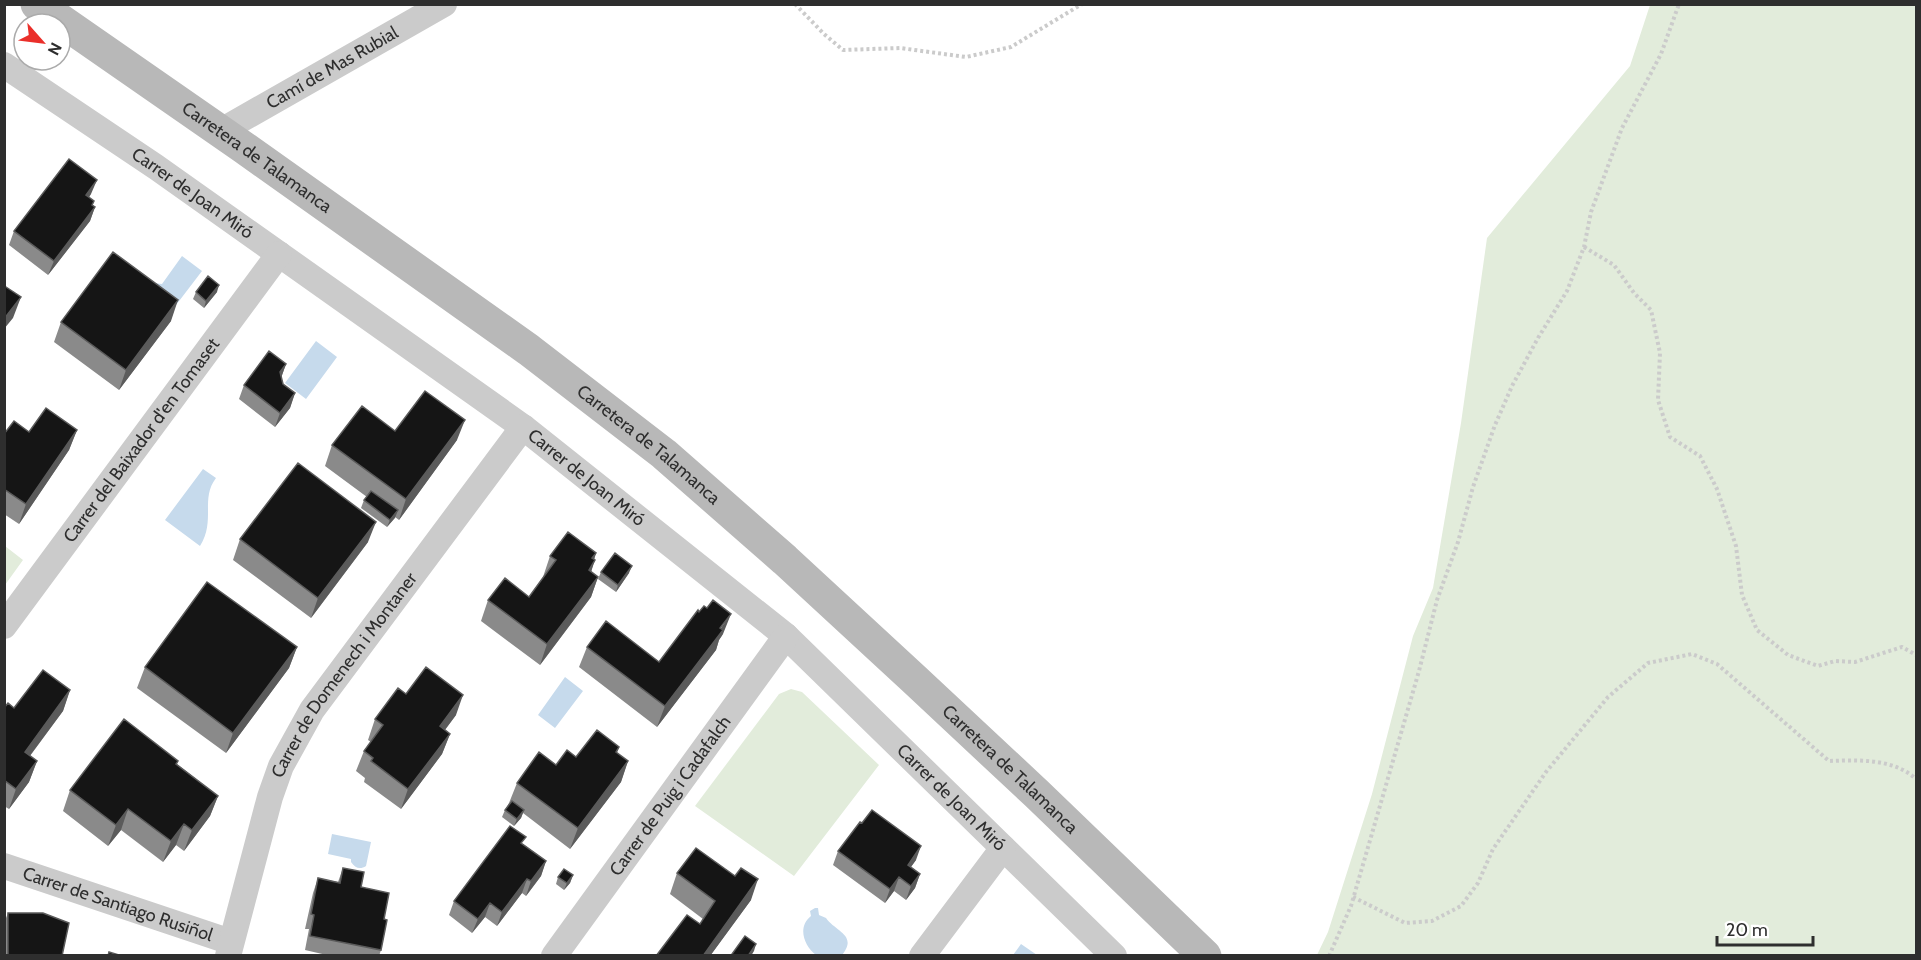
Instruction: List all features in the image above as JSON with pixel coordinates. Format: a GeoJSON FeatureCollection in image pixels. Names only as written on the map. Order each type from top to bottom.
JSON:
{"type":"FeatureCollection","features":[{"type":"Feature","properties":{"kind":"street","name":"Carretera de Talamanca"},"geometry":{"type":"LineString","coordinates":[[37,4],[221,131],[529,350],[664,454],[785,560],[915,680],[1205,956]]}},
{"type":"Feature","properties":{"kind":"street","name":"Camí de Mas Rubial"},"geometry":{"type":"LineString","coordinates":[[221,131],[444,4]]}},
{"type":"Feature","properties":{"kind":"street","name":"Carrer de Joan Miró"},"geometry":{"type":"LineString","coordinates":[[8,75],[156,167],[523,427],[786,636],[1114,956]]}},
{"type":"Feature","properties":{"kind":"street","name":"Carrer del Baixador d'en Tomaset"},"geometry":{"type":"LineString","coordinates":[[4,626],[279,254]]}},
{"type":"Feature","properties":{"kind":"street","name":"Carrer de Domenech i Montaner"},"geometry":{"type":"LineString","coordinates":[[230,949],[270,796],[281,766],[297,737],[319,701],[523,427]]}},
{"type":"Feature","properties":{"kind":"street","name":"Carrer de Puig i Cadafalch"},"geometry":{"type":"LineString","coordinates":[[554,956],[786,636]]}},
{"type":"Feature","properties":{"kind":"street"},"geometry":{"type":"LineString","coordinates":[[922,956],[1003,848]]}},
{"type":"Feature","properties":{"kind":"street","name":"Carrer de Santiago Rusiñol"},"geometry":{"type":"LineString","coordinates":[[4,866],[230,949]]}},
{"type":"Feature","properties":{"kind":"path"},"geometry":{"type":"LineString","coordinates":[[795,4],[843,51],[900,48],[966,57],[1011,48],[1082,4]]}},
{"type":"Feature","properties":{"kind":"path"},"geometry":{"type":"LineString","coordinates":[[1329,956],[1353,897],[1419,671],[1437,600],[1495,425],[1512,386],[1567,291],[1584,247],[1591,212],[1622,128],[1661,54],[1679,4]]}},
{"type":"Feature","properties":{"kind":"path"},"geometry":{"type":"LineString","coordinates":[[1584,247],[1614,265],[1634,293],[1652,310],[1660,353],[1658,400],[1667,428],[1670,437],[1700,456],[1717,489],[1736,546],[1742,595],[1757,630],[1788,655],[1818,666],[1835,661],[1855,662],[1902,647],[1917,655]]}},
{"type":"Feature","properties":{"kind":"path"},"geometry":{"type":"LineString","coordinates":[[1353,897],[1405,923],[1432,921],[1461,906],[1478,882],[1493,849],[1546,772],[1608,697],[1647,663],[1692,654],[1718,664],[1829,761],[1869,760],[1908,771],[1917,779]]}},
{"type":"Feature","properties":{"kind":"green space"},"geometry":{"type":"Polygon","coordinates":[[[1650,5],[1916,5],[1916,955],[1317,955],[1328,932],[1372,794],[1413,636],[1433,588],[1461,423],[1487,238],[1630,66],[1650,5]]]}},
{"type":"Feature","properties":{"kind":"green space"},"geometry":{"type":"Polygon","coordinates":[[[5,546],[23,560],[4,585],[5,546]]]}},
{"type":"Feature","properties":{"kind":"green space"},"geometry":{"type":"Polygon","coordinates":[[[791,689],[802,692],[879,765],[794,876],[695,806],[779,694],[791,689]]]}},
{"type":"Feature","properties":{"kind":"water"},"geometry":{"type":"Polygon","coordinates":[[[182,256],[202,271],[173,309],[154,283],[162,284],[182,256]]]}},
{"type":"Feature","properties":{"kind":"water"},"geometry":{"type":"Polygon","coordinates":[[[316,341],[337,357],[306,399],[285,383],[316,341]]]}},
{"type":"Feature","properties":{"kind":"water"},"geometry":{"type":"Polygon","coordinates":[[[203,469],[216,478],[209,494],[207,527],[200,546],[165,520],[203,469]]]}},
{"type":"Feature","properties":{"kind":"water"},"geometry":{"type":"Polygon","coordinates":[[[565,677],[583,691],[555,728],[538,715],[565,677]]]}},
{"type":"Feature","properties":{"kind":"water"},"geometry":{"type":"Polygon","coordinates":[[[332,834],[371,842],[366,866],[358,868],[351,862],[351,859],[328,854],[332,834]]]}},
{"type":"Feature","properties":{"kind":"water"},"geometry":{"type":"Polygon","coordinates":[[[818,908],[819,915],[826,918],[847,938],[848,943],[842,955],[816,955],[805,942],[804,925],[811,916],[810,911],[818,908]]]}},
{"type":"Feature","properties":{"kind":"water"},"geometry":{"type":"Polygon","coordinates":[[[1021,944],[1037,955],[1013,955],[1021,944]]]}},
{"type":"Feature","properties":{"kind":"building"},"geometry":{"type":"Polygon","coordinates":[[[69,159],[97,180],[86,195],[94,201],[92,205],[95,207],[54,261],[14,231],[69,159]]]}},
{"type":"Feature","properties":{"kind":"building"},"geometry":{"type":"Polygon","coordinates":[[[113,252],[178,300],[126,370],[61,322],[113,252]]]}},
{"type":"Feature","properties":{"kind":"building"},"geometry":{"type":"Polygon","coordinates":[[[208,276],[219,285],[206,301],[196,292],[208,276]]]}},
{"type":"Feature","properties":{"kind":"building"},"geometry":{"type":"Polygon","coordinates":[[[6,287],[21,297],[4,319],[4,289],[6,287]]]}},
{"type":"Feature","properties":{"kind":"building"},"geometry":{"type":"Polygon","coordinates":[[[269,351],[286,364],[280,372],[283,384],[295,393],[280,413],[244,385],[269,351]]]}},
{"type":"Feature","properties":{"kind":"building"},"geometry":{"type":"Polygon","coordinates":[[[425,391],[465,420],[406,499],[332,445],[362,406],[395,431],[425,391]]]}},
{"type":"Feature","properties":{"kind":"building"},"geometry":{"type":"Polygon","coordinates":[[[46,408],[77,430],[26,504],[4,489],[4,434],[14,421],[29,432],[46,408]]]}},
{"type":"Feature","properties":{"kind":"building"},"geometry":{"type":"Polygon","coordinates":[[[298,463],[376,522],[318,598],[240,539],[298,463]]]}},
{"type":"Feature","properties":{"kind":"building"},"geometry":{"type":"Polygon","coordinates":[[[371,491],[398,510],[390,520],[364,500],[371,491]]]}},
{"type":"Feature","properties":{"kind":"building"},"geometry":{"type":"Polygon","coordinates":[[[568,532],[596,553],[589,570],[598,577],[547,644],[488,600],[505,578],[529,597],[556,560],[550,556],[568,532]]]}},
{"type":"Feature","properties":{"kind":"building"},"geometry":{"type":"Polygon","coordinates":[[[615,553],[632,566],[618,585],[601,572],[615,553]]]}},
{"type":"Feature","properties":{"kind":"building"},"geometry":{"type":"Polygon","coordinates":[[[207,582],[297,647],[233,733],[145,667],[207,582]]]}},
{"type":"Feature","properties":{"kind":"building"},"geometry":{"type":"Polygon","coordinates":[[[713,600],[731,614],[720,628],[723,630],[665,706],[587,647],[606,621],[659,662],[698,610],[699,612],[704,606],[707,608],[713,600]]]}},
{"type":"Feature","properties":{"kind":"building"},"geometry":{"type":"Polygon","coordinates":[[[426,667],[463,695],[440,726],[450,734],[408,789],[371,761],[373,758],[364,751],[383,725],[375,719],[398,688],[406,694],[426,667]]]}},
{"type":"Feature","properties":{"kind":"building"},"geometry":{"type":"Polygon","coordinates":[[[43,670],[70,690],[25,752],[37,761],[16,789],[4,780],[4,708],[8,703],[14,708],[43,670]]]}},
{"type":"Feature","properties":{"kind":"building"},"geometry":{"type":"Polygon","coordinates":[[[124,719],[178,761],[176,764],[218,796],[192,830],[184,824],[171,841],[128,809],[116,825],[70,790],[124,719]]]}},
{"type":"Feature","properties":{"kind":"building"},"geometry":{"type":"Polygon","coordinates":[[[597,730],[619,747],[616,752],[628,761],[578,828],[517,783],[539,752],[556,765],[567,750],[576,757],[597,730]]]}},
{"type":"Feature","properties":{"kind":"building"},"geometry":{"type":"Polygon","coordinates":[[[512,801],[524,810],[517,819],[505,810],[512,801]]]}},
{"type":"Feature","properties":{"kind":"building"},"geometry":{"type":"Polygon","coordinates":[[[872,810],[921,846],[908,865],[920,874],[911,886],[899,877],[890,889],[838,851],[872,810]]]}},
{"type":"Feature","properties":{"kind":"building"},"geometry":{"type":"Polygon","coordinates":[[[510,826],[526,837],[521,843],[546,861],[531,881],[527,879],[502,912],[490,903],[478,919],[454,901],[510,826]]]}},
{"type":"Feature","properties":{"kind":"building"},"geometry":{"type":"Polygon","coordinates":[[[696,848],[735,876],[741,868],[758,879],[703,956],[656,956],[687,915],[700,924],[715,901],[677,873],[696,848]]]}},
{"type":"Feature","properties":{"kind":"building"},"geometry":{"type":"Polygon","coordinates":[[[343,868],[364,872],[361,887],[389,893],[381,950],[310,936],[314,915],[311,914],[318,878],[340,883],[343,868]]]}},
{"type":"Feature","properties":{"kind":"building"},"geometry":{"type":"Polygon","coordinates":[[[564,869],[573,875],[567,883],[558,877],[564,869]]]}},
{"type":"Feature","properties":{"kind":"building"},"geometry":{"type":"Polygon","coordinates":[[[8,913],[43,913],[69,923],[62,956],[8,956],[8,913]]]}},
{"type":"Feature","properties":{"kind":"building"},"geometry":{"type":"Polygon","coordinates":[[[745,936],[756,944],[748,956],[733,956],[732,954],[745,936]]]}},
{"type":"Feature","properties":{"kind":"building"},"geometry":{"type":"Polygon","coordinates":[[[109,952],[122,956],[108,956],[109,952]]]}}]}
